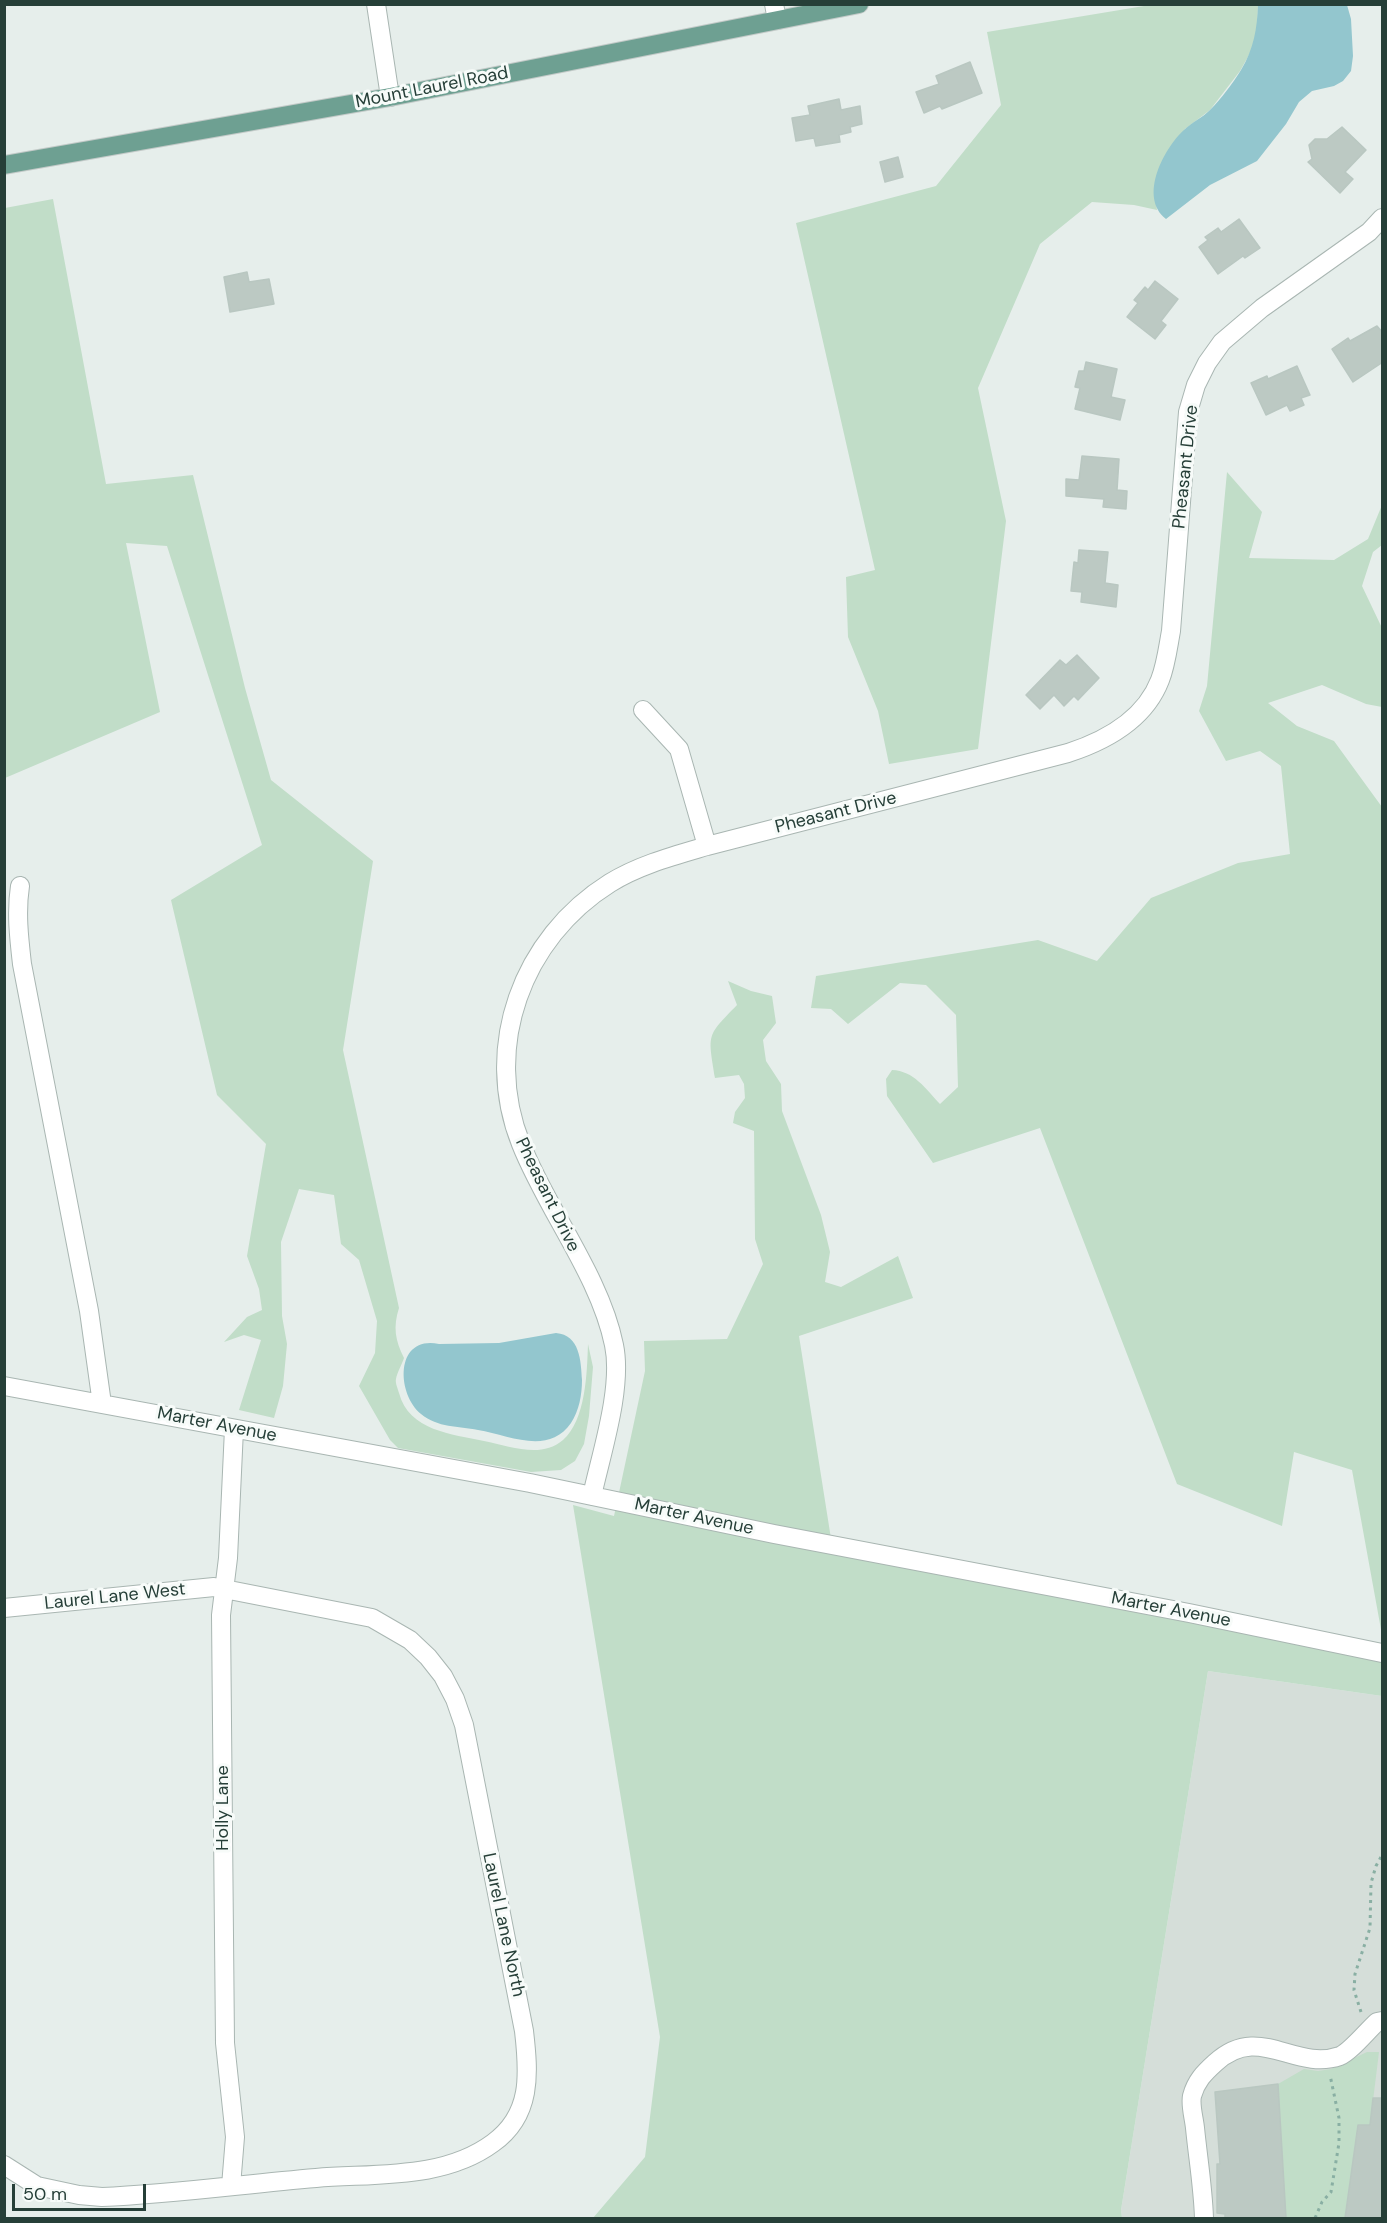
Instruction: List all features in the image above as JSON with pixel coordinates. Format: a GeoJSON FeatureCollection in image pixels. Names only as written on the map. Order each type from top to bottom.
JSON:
{"type":"FeatureCollection","features":[{"type":"Feature","properties":{"kind":"main road","name":"Mount Laurel Road"},"geometry":{"type":"LineString","coordinates":[[4,165],[390,97],[776,12],[859,4]]}},
{"type":"Feature","properties":{"kind":"street"},"geometry":{"type":"LineString","coordinates":[[376,4],[390,97]]}},
{"type":"Feature","properties":{"kind":"street","name":"Pheasant Drive"},"geometry":{"type":"LineString","coordinates":[[592,1497],[611,1409],[616,1367],[615,1347],[599,1299],[530,1166],[515,1128],[507,1074],[509,1027],[532,963],[558,927],[582,904],[610,883],[653,862],[1068,753],[1112,734],[1131,719],[1147,702],[1160,682],[1166,658],[1171,631],[1188,412],[1196,385],[1207,363],[1222,342],[1242,324],[1369,232],[1383,218]]}},
{"type":"Feature","properties":{"kind":"street"},"geometry":{"type":"LineString","coordinates":[[644,710],[679,749],[707,846]]}},
{"type":"Feature","properties":{"kind":"street"},"geometry":{"type":"LineString","coordinates":[[20,886],[17,901],[22,964],[89,1311],[102,1404]]}},
{"type":"Feature","properties":{"kind":"street","name":"Marter Avenue"},"geometry":{"type":"LineString","coordinates":[[4,1386],[592,1497],[1383,1653]]}},
{"type":"Feature","properties":{"kind":"street","name":"Holly Lane"},"geometry":{"type":"LineString","coordinates":[[231,2186],[235,2137],[225,2043],[221,1615],[225,1589],[234,1429]]}},
{"type":"Feature","properties":{"kind":"street","name":"Laurel Lane West"},"geometry":{"type":"LineString","coordinates":[[4,1608],[214,1587],[225,1589]]}},
{"type":"Feature","properties":{"kind":"street","name":"Laurel Lane North"},"geometry":{"type":"LineString","coordinates":[[4,2165],[37,2186],[79,2195],[124,2196],[318,2178],[389,2174],[456,2163],[493,2143],[518,2114],[525,2098],[528,2067],[525,2031],[470,1754],[455,1699],[443,1676],[410,1640],[372,1618],[225,1589]]}},
{"type":"Feature","properties":{"kind":"street"},"geometry":{"type":"LineString","coordinates":[[1204,2218],[1192,2098],[1200,2076],[1226,2053],[1237,2048],[1256,2046],[1277,2049],[1298,2057],[1319,2060],[1342,2055],[1376,2025]]}},
{"type":"Feature","properties":{"kind":"path"},"geometry":{"type":"LineString","coordinates":[[1376,2025],[1354,1990],[1355,1974],[1361,1952],[1368,1938],[1371,1883],[1376,1866],[1383,1855]]}},
{"type":"Feature","properties":{"kind":"path"},"geometry":{"type":"LineString","coordinates":[[1315,2218],[1331,2192],[1340,2143],[1339,2118],[1327,2058]]}},
{"type":"Feature","properties":{"kind":"shaded area"},"geometry":{"type":"Polygon","coordinates":[[[1208,1671],[1382,1696],[1382,2218],[1122,2218],[1121,2210],[1208,1671]]]}},
{"type":"Feature","properties":{"kind":"green space"},"geometry":{"type":"Polygon","coordinates":[[[1150,5],[1258,5],[1257,35],[1254,46],[1240,71],[1210,110],[1185,129],[1154,190],[1157,210],[1134,205],[1092,202],[1040,244],[978,388],[1006,521],[978,749],[889,764],[878,711],[848,637],[846,577],[875,570],[796,223],[936,186],[1001,105],[987,32],[1150,5]]]}},
{"type":"Feature","properties":{"kind":"green space"},"geometry":{"type":"Polygon","coordinates":[[[53,199],[106,484],[193,475],[245,688],[271,780],[373,861],[343,1050],[399,1308],[396,1333],[404,1358],[397,1374],[396,1384],[404,1406],[422,1423],[446,1433],[525,1450],[554,1446],[571,1431],[581,1408],[588,1344],[593,1367],[584,1444],[575,1461],[561,1470],[531,1472],[398,1448],[390,1440],[359,1386],[375,1353],[377,1321],[359,1260],[341,1244],[334,1195],[299,1189],[281,1242],[282,1316],[287,1344],[283,1386],[274,1418],[239,1410],[261,1340],[244,1335],[224,1342],[247,1317],[262,1310],[259,1289],[247,1256],[266,1144],[217,1095],[171,900],[262,845],[167,546],[126,543],[160,712],[5,778],[5,208],[53,199]]]}},
{"type":"Feature","properties":{"kind":"green space"},"geometry":{"type":"Polygon","coordinates":[[[1227,472],[1262,512],[1249,558],[1334,560],[1368,539],[1382,505],[1382,545],[1373,552],[1362,586],[1382,628],[1382,707],[1366,704],[1322,685],[1268,703],[1297,726],[1334,741],[1382,807],[1382,1635],[1352,1470],[1294,1452],[1282,1526],[1177,1484],[1040,1128],[933,1163],[887,1096],[886,1079],[892,1070],[907,1073],[919,1081],[940,1104],[958,1087],[956,1015],[926,985],[900,983],[848,1024],[831,1009],[811,1008],[816,976],[1038,940],[1097,961],[1151,898],[1238,863],[1290,854],[1281,766],[1260,751],[1226,761],[1199,711],[1207,686],[1227,472]]]}},
{"type":"Feature","properties":{"kind":"green space"},"geometry":{"type":"Polygon","coordinates":[[[728,981],[751,991],[772,996],[776,1023],[763,1040],[766,1061],[781,1084],[782,1111],[821,1215],[830,1252],[825,1282],[841,1287],[898,1256],[913,1298],[799,1336],[832,1545],[1382,1654],[1382,1696],[1208,1671],[1121,2210],[1122,2218],[593,2218],[645,2157],[660,2037],[573,1505],[614,1516],[645,1371],[644,1341],[727,1339],[763,1264],[755,1239],[754,1131],[733,1123],[735,1112],[745,1098],[744,1084],[739,1075],[715,1078],[711,1052],[715,1030],[737,1005],[728,981]]]}},
{"type":"Feature","properties":{"kind":"green space"},"geometry":{"type":"Polygon","coordinates":[[[1367,2052],[1379,2052],[1370,2125],[1358,2126],[1345,2218],[1286,2218],[1278,2084],[1304,2069],[1318,2071],[1331,2069],[1367,2052]]]}},
{"type":"Feature","properties":{"kind":"water"},"geometry":{"type":"Polygon","coordinates":[[[1258,5],[1347,5],[1351,19],[1353,56],[1351,71],[1343,81],[1334,86],[1312,91],[1299,102],[1286,124],[1257,161],[1210,185],[1166,219],[1158,210],[1154,198],[1154,186],[1162,160],[1176,138],[1214,106],[1241,70],[1254,38],[1258,5]]]}},
{"type":"Feature","properties":{"kind":"water"},"geometry":{"type":"Polygon","coordinates":[[[556,1333],[570,1339],[578,1350],[582,1386],[580,1403],[574,1418],[562,1433],[551,1439],[528,1441],[434,1422],[421,1414],[407,1393],[404,1368],[407,1357],[414,1348],[425,1344],[499,1343],[556,1333]]]}},
{"type":"Feature","properties":{"kind":"building"},"geometry":{"type":"Polygon","coordinates":[[[970,62],[982,93],[942,109],[940,106],[924,113],[916,92],[939,84],[936,76],[970,62]]]}},
{"type":"Feature","properties":{"kind":"building"},"geometry":{"type":"Polygon","coordinates":[[[839,99],[841,110],[860,106],[862,124],[850,127],[851,132],[839,135],[840,142],[816,146],[814,138],[796,141],[792,118],[810,115],[808,106],[839,99]]]}},
{"type":"Feature","properties":{"kind":"building"},"geometry":{"type":"Polygon","coordinates":[[[1342,127],[1366,150],[1345,172],[1353,179],[1340,193],[1308,162],[1312,159],[1309,145],[1315,139],[1327,139],[1342,127]]]}},
{"type":"Feature","properties":{"kind":"building"},"geometry":{"type":"Polygon","coordinates":[[[898,157],[903,177],[885,182],[880,162],[898,157]]]}},
{"type":"Feature","properties":{"kind":"building"},"geometry":{"type":"Polygon","coordinates":[[[1239,219],[1260,248],[1245,258],[1243,256],[1218,274],[1199,247],[1208,240],[1205,237],[1218,228],[1221,232],[1239,219]]]}},
{"type":"Feature","properties":{"kind":"building"},"geometry":{"type":"Polygon","coordinates":[[[247,272],[249,282],[269,279],[274,304],[230,312],[224,277],[247,272]]]}},
{"type":"Feature","properties":{"kind":"building"},"geometry":{"type":"Polygon","coordinates":[[[1155,281],[1178,299],[1161,321],[1166,325],[1155,339],[1127,317],[1138,303],[1134,300],[1145,287],[1148,290],[1155,281]]]}},
{"type":"Feature","properties":{"kind":"building"},"geometry":{"type":"Polygon","coordinates":[[[1377,326],[1383,333],[1383,362],[1353,382],[1332,349],[1348,338],[1350,341],[1377,326]]]}},
{"type":"Feature","properties":{"kind":"building"},"geometry":{"type":"Polygon","coordinates":[[[1086,362],[1117,369],[1111,397],[1125,400],[1120,420],[1075,409],[1080,388],[1075,387],[1079,371],[1084,371],[1086,362]]]}},
{"type":"Feature","properties":{"kind":"building"},"geometry":{"type":"Polygon","coordinates":[[[1297,366],[1310,395],[1301,398],[1304,405],[1290,411],[1287,405],[1266,415],[1251,383],[1267,376],[1268,379],[1297,366]]]}},
{"type":"Feature","properties":{"kind":"building"},"geometry":{"type":"Polygon","coordinates":[[[1082,456],[1119,459],[1117,490],[1127,491],[1126,509],[1103,507],[1104,499],[1066,496],[1066,479],[1079,480],[1082,456]]]}},
{"type":"Feature","properties":{"kind":"building"},"geometry":{"type":"Polygon","coordinates":[[[1079,550],[1108,552],[1105,583],[1118,585],[1116,607],[1081,602],[1082,592],[1071,591],[1074,562],[1078,563],[1079,550]]]}},
{"type":"Feature","properties":{"kind":"building"},"geometry":{"type":"Polygon","coordinates":[[[1077,655],[1099,678],[1078,700],[1074,696],[1064,706],[1054,695],[1040,709],[1026,695],[1060,660],[1066,665],[1077,655]]]}},
{"type":"Feature","properties":{"kind":"building"},"geometry":{"type":"Polygon","coordinates":[[[1278,2084],[1286,2218],[1225,2218],[1225,2214],[1217,2213],[1217,2164],[1220,2164],[1215,2092],[1278,2084]]]}},
{"type":"Feature","properties":{"kind":"building"},"geometry":{"type":"Polygon","coordinates":[[[1373,2098],[1383,2098],[1383,2218],[1345,2218],[1358,2125],[1370,2125],[1373,2098]]]}}]}
